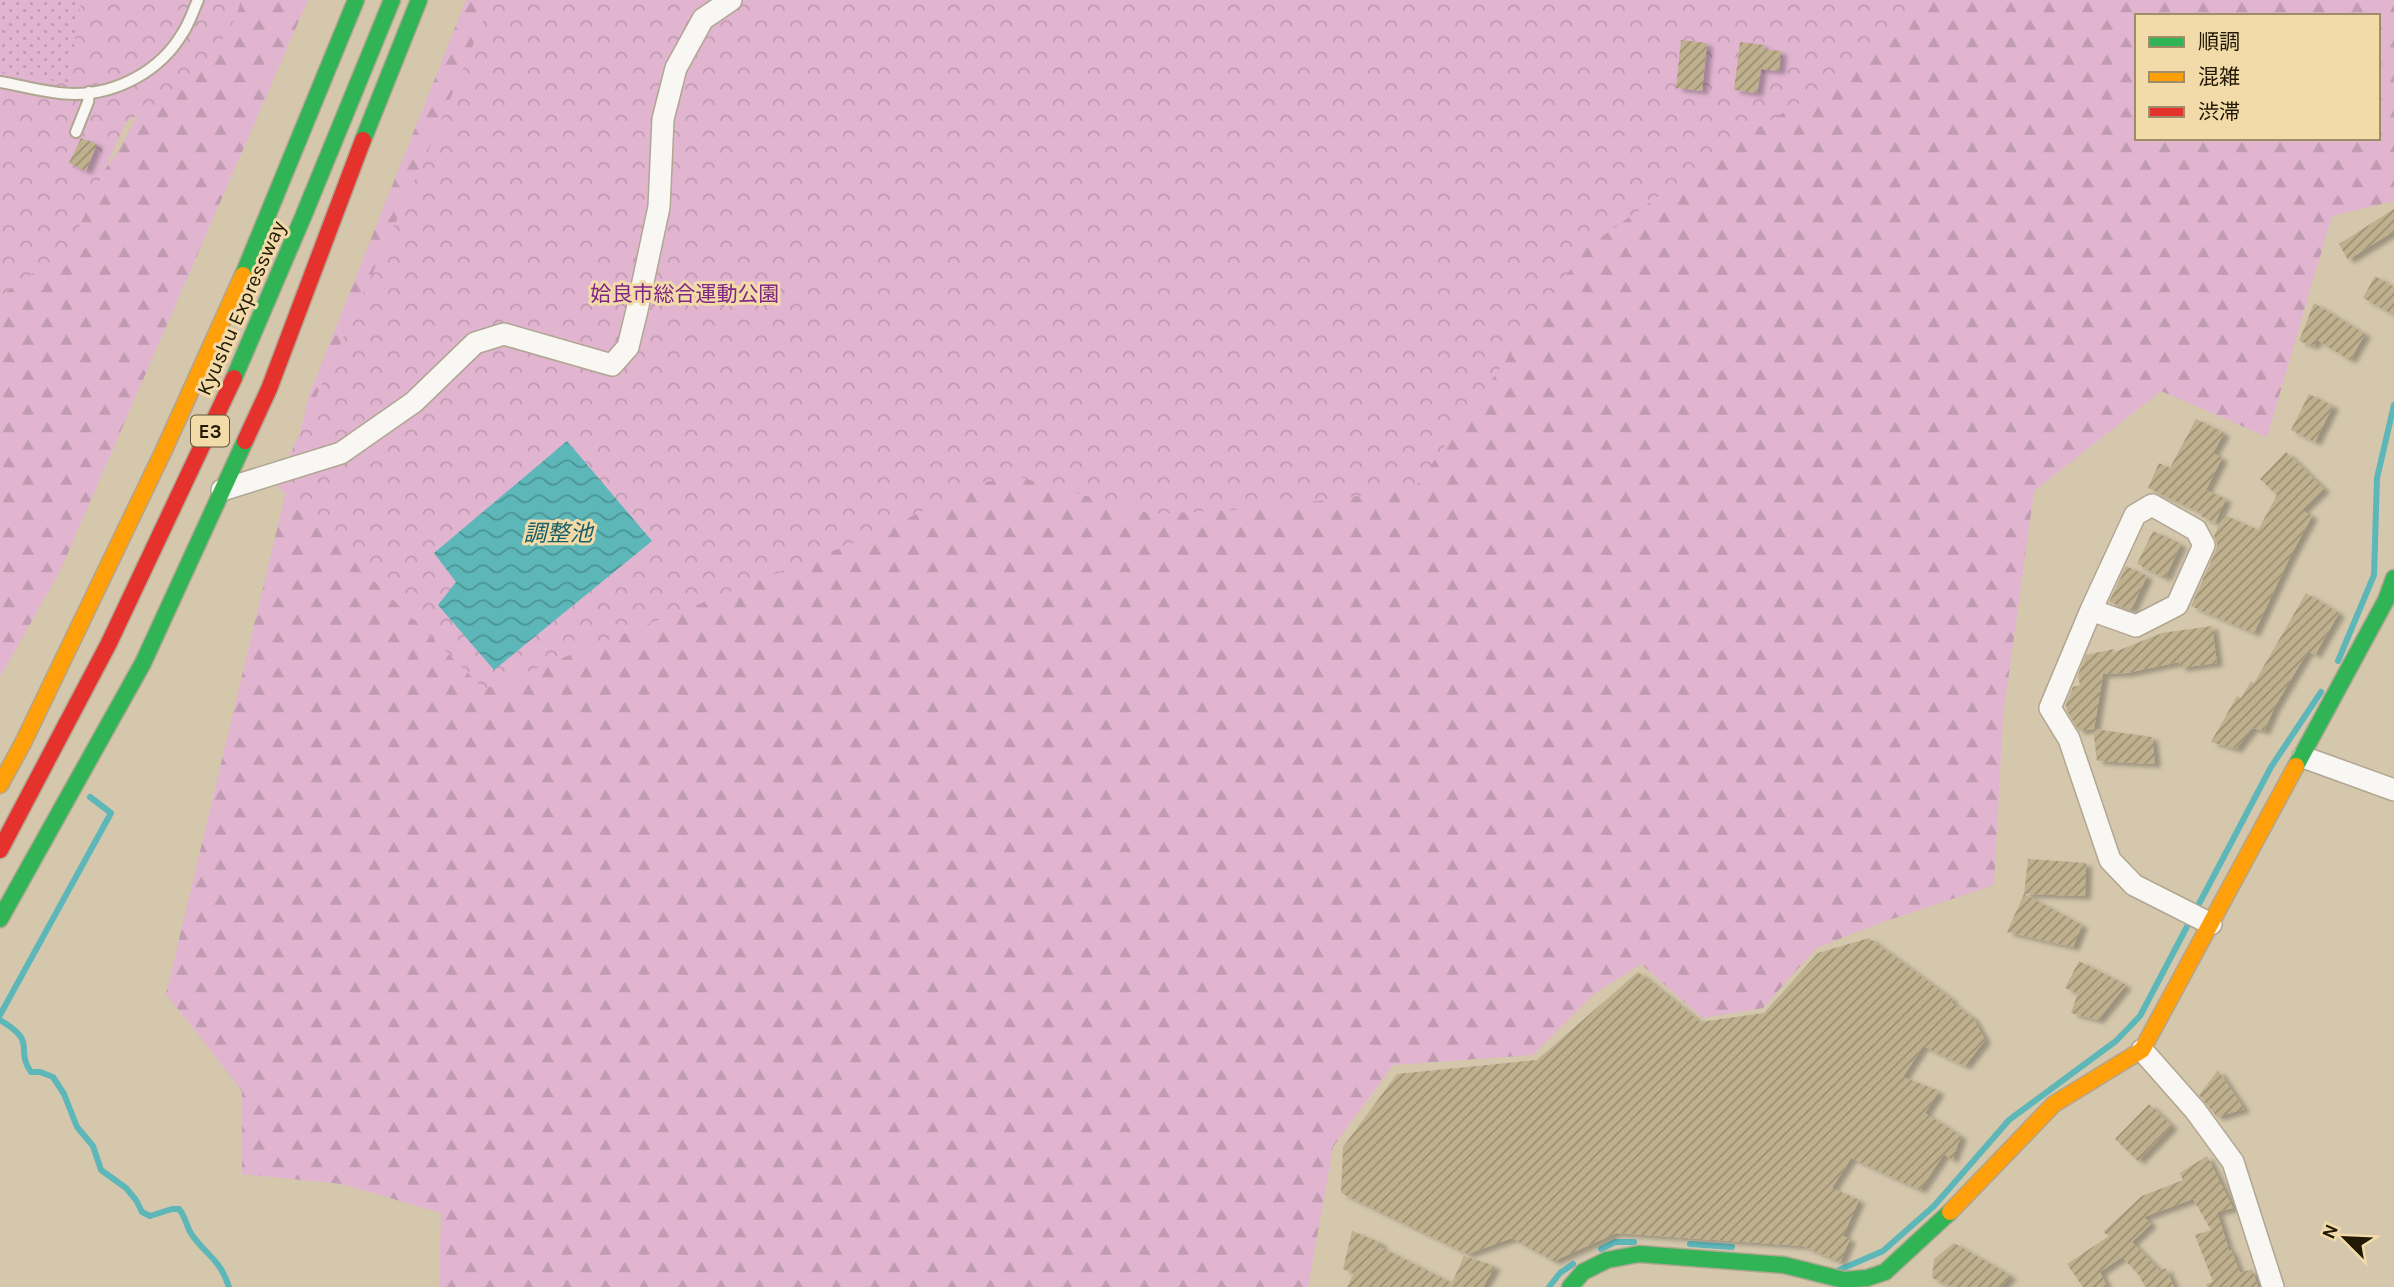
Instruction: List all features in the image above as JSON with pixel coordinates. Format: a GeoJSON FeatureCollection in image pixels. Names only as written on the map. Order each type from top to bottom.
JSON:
{"type":"FeatureCollection","features":[{"type":"Feature","properties":{"kind":"main road","name":"Kyushu Expressway"},"geometry":{"type":"LineString","coordinates":[[0,785],[170,438],[240,282],[356,0]]}},
{"type":"Feature","properties":{"kind":"main road","name":"Kyushu Expressway"},"geometry":{"type":"LineString","coordinates":[[0,850],[52,755],[196,461],[265,309],[392,0]]}},
{"type":"Feature","properties":{"kind":"main road"},"geometry":{"type":"LineString","coordinates":[[0,919],[143,663],[269,389],[324,239],[419,0]]}},
{"type":"Feature","properties":{"kind":"main road"},"geometry":{"type":"LineString","coordinates":[[1570,1287],[1583,1272],[1607,1260],[1639,1254],[1784,1265],[1844,1280],[1867,1278],[1885,1272],[1936,1227],[2054,1104],[2142,1050],[2303,757],[2386,600],[2394,578]]}},
{"type":"Feature","properties":{"kind":"street"},"geometry":{"type":"LineString","coordinates":[[222,490],[341,453],[414,402],[475,343],[504,334],[612,365],[628,348],[640,297],[659,207],[663,120],[676,68],[703,19],[731,0]]}},
{"type":"Feature","properties":{"kind":"street"},"geometry":{"type":"LineString","coordinates":[[2091,610],[2136,626],[2177,605],[2204,545],[2196,530],[2152,505],[2135,515],[2091,610],[2050,708],[2069,739],[2110,860],[2134,885],[2211,924]]}},
{"type":"Feature","properties":{"kind":"street"},"geometry":{"type":"LineString","coordinates":[[2303,757],[2394,790]]}},
{"type":"Feature","properties":{"kind":"street"},"geometry":{"type":"LineString","coordinates":[[2142,1050],[2195,1110],[2233,1163],[2273,1287]]}},
{"type":"Feature","properties":{"kind":"lane"},"geometry":{"type":"LineString","coordinates":[[0,82],[74,94],[113,88],[131,82],[154,67],[182,34],[198,0]]}},
{"type":"Feature","properties":{"kind":"lane"},"geometry":{"type":"LineString","coordinates":[[76,132],[88,102],[89,92]]}},
{"type":"Feature","properties":{"kind":"green space"},"geometry":{"type":"Polygon","coordinates":[[[0,0],[241,0],[236,18],[196,79],[126,122],[70,248],[0,296],[0,0]]]}},
{"type":"Feature","properties":{"kind":"green space"},"geometry":{"type":"Polygon","coordinates":[[[0,0],[67,0],[81,3],[68,83],[0,72],[0,0]]]}},
{"type":"Feature","properties":{"kind":"green space"},"geometry":{"type":"Polygon","coordinates":[[[215,0],[308,0],[60,571],[0,677],[0,121],[53,240],[120,149],[142,106],[215,0]]]}},
{"type":"Feature","properties":{"kind":"green space"},"geometry":{"type":"Polygon","coordinates":[[[466,0],[2394,0],[2394,201],[2332,216],[2267,437],[2161,391],[2034,491],[2003,717],[1994,885],[1883,922],[1816,948],[1763,1008],[1703,1018],[1641,964],[1595,993],[1533,1055],[1393,1065],[1333,1147],[1308,1287],[439,1287],[441,1213],[342,1184],[242,1174],[242,1091],[166,994],[309,395],[466,0]]]}},
{"type":"Feature","properties":{"kind":"green space","name":"姶良市総合運動公園"},"geometry":{"type":"Polygon","coordinates":[[[492,0],[1931,0],[1926,8],[1824,89],[1740,138],[1586,248],[1414,489],[1253,509],[1151,514],[1019,477],[983,482],[871,536],[484,689],[276,485],[429,149],[492,0]]]}},
{"type":"Feature","properties":{"kind":"water","name":"調整池"},"geometry":{"type":"Polygon","coordinates":[[[567,441],[652,541],[494,670],[438,605],[456,582],[434,553],[567,441]]]}},
{"type":"Feature","properties":{"kind":"building"},"geometry":{"type":"Polygon","coordinates":[[[1681,40],[1707,43],[1702,91],[1676,88],[1681,40]]]}},
{"type":"Feature","properties":{"kind":"building"},"geometry":{"type":"Polygon","coordinates":[[[1740,42],[1764,45],[1763,49],[1781,51],[1779,71],[1761,69],[1757,93],[1734,90],[1740,42]]]}},
{"type":"Feature","properties":{"kind":"building"},"geometry":{"type":"Polygon","coordinates":[[[81,138],[97,144],[86,171],[69,163],[81,138]]]}},
{"type":"Feature","properties":{"kind":"building"},"geometry":{"type":"Polygon","coordinates":[[[2394,209],[2394,231],[2348,260],[2339,244],[2394,209]]]}},
{"type":"Feature","properties":{"kind":"building"},"geometry":{"type":"Polygon","coordinates":[[[2375,276],[2394,287],[2394,315],[2363,298],[2375,276]]]}},
{"type":"Feature","properties":{"kind":"building"},"geometry":{"type":"Polygon","coordinates":[[[2314,303],[2365,334],[2350,360],[2316,339],[2314,346],[2299,341],[2314,303]]]}},
{"type":"Feature","properties":{"kind":"building"},"geometry":{"type":"Polygon","coordinates":[[[2309,394],[2333,406],[2315,442],[2291,430],[2309,394]]]}},
{"type":"Feature","properties":{"kind":"building"},"geometry":{"type":"Polygon","coordinates":[[[2196,419],[2224,433],[2213,453],[2222,458],[2206,490],[2226,499],[2215,523],[2201,516],[2202,513],[2148,488],[2159,463],[2170,468],[2196,419]]]}},
{"type":"Feature","properties":{"kind":"building"},"geometry":{"type":"Polygon","coordinates":[[[2286,452],[2324,489],[2302,510],[2312,516],[2254,633],[2191,606],[2216,550],[2214,536],[2224,515],[2258,530],[2277,495],[2260,479],[2286,452]]]}},
{"type":"Feature","properties":{"kind":"building"},"geometry":{"type":"Polygon","coordinates":[[[2153,531],[2181,544],[2165,578],[2137,564],[2153,531]]]}},
{"type":"Feature","properties":{"kind":"building"},"geometry":{"type":"Polygon","coordinates":[[[2126,566],[2147,576],[2131,610],[2109,602],[2126,566]]]}},
{"type":"Feature","properties":{"kind":"building"},"geometry":{"type":"Polygon","coordinates":[[[2306,593],[2339,613],[2315,655],[2308,651],[2275,706],[2264,731],[2252,728],[2236,749],[2211,742],[2237,696],[2241,698],[2251,681],[2254,683],[2306,593]]]}},
{"type":"Feature","properties":{"kind":"building"},"geometry":{"type":"Polygon","coordinates":[[[2212,626],[2217,663],[2180,668],[2179,662],[2127,673],[2103,674],[2094,729],[2152,737],[2155,764],[2097,761],[2093,729],[2079,731],[2067,711],[2066,704],[2073,687],[2080,685],[2078,675],[2086,655],[2114,649],[2112,653],[2162,633],[2212,626]]]}},
{"type":"Feature","properties":{"kind":"building"},"geometry":{"type":"Polygon","coordinates":[[[2028,859],[2086,863],[2085,896],[2024,894],[2028,859]]]}},
{"type":"Feature","properties":{"kind":"building"},"geometry":{"type":"Polygon","coordinates":[[[2024,894],[2082,925],[2073,947],[2007,932],[2024,894]]]}},
{"type":"Feature","properties":{"kind":"building"},"geometry":{"type":"Polygon","coordinates":[[[1869,938],[1953,1000],[1951,1002],[1973,1018],[1985,1040],[1965,1066],[1923,1046],[1903,1077],[1939,1091],[1925,1113],[1961,1136],[1952,1160],[1944,1154],[1920,1190],[1851,1158],[1832,1188],[1859,1200],[1843,1236],[1850,1239],[1840,1262],[1803,1246],[1616,1233],[1554,1261],[1512,1238],[1468,1254],[1341,1193],[1343,1147],[1397,1074],[1537,1060],[1638,972],[1700,1022],[1764,1013],[1818,953],[1869,938]]]}},
{"type":"Feature","properties":{"kind":"building"},"geometry":{"type":"Polygon","coordinates":[[[2079,961],[2126,985],[2098,1020],[2071,1013],[2078,993],[2065,988],[2079,961]]]}},
{"type":"Feature","properties":{"kind":"building"},"geometry":{"type":"Polygon","coordinates":[[[2218,1070],[2244,1109],[2217,1117],[2199,1095],[2218,1070]]]}},
{"type":"Feature","properties":{"kind":"building"},"geometry":{"type":"Polygon","coordinates":[[[2149,1104],[2172,1126],[2138,1161],[2115,1139],[2149,1104]]]}},
{"type":"Feature","properties":{"kind":"building"},"geometry":{"type":"Polygon","coordinates":[[[2207,1156],[2233,1208],[2217,1212],[2229,1250],[2240,1273],[2252,1269],[2258,1287],[2207,1287],[2206,1284],[2213,1282],[2195,1235],[2211,1230],[2193,1199],[2144,1217],[2151,1224],[2132,1242],[2160,1271],[2166,1268],[2174,1287],[2145,1287],[2139,1275],[2122,1257],[2100,1272],[2107,1287],[2083,1287],[2067,1264],[2109,1236],[2103,1232],[2142,1196],[2183,1180],[2180,1173],[2207,1156]]]}},
{"type":"Feature","properties":{"kind":"building"},"geometry":{"type":"Polygon","coordinates":[[[1352,1231],[1381,1243],[1380,1247],[1452,1283],[1464,1256],[1495,1266],[1483,1287],[1347,1287],[1354,1273],[1343,1269],[1352,1231]]]}},
{"type":"Feature","properties":{"kind":"building"},"geometry":{"type":"Polygon","coordinates":[[[1954,1243],[2011,1276],[2001,1287],[1954,1287],[1932,1278],[1934,1259],[1954,1243]]]}},
{"type":"Feature","properties":{"kind":"waterway"},"geometry":{"type":"LineString","coordinates":[[2338,661],[2374,575],[2377,478],[2394,405]]}},
{"type":"Feature","properties":{"kind":"waterway"},"geometry":{"type":"LineString","coordinates":[[1839,1270],[1883,1251],[1934,1206],[2009,1120],[2116,1041],[2140,1016],[2271,767],[2321,692]]}},
{"type":"Feature","properties":{"kind":"waterway"},"geometry":{"type":"LineString","coordinates":[[0,1015],[111,813],[90,797]]}},
{"type":"Feature","properties":{"kind":"waterway"},"geometry":{"type":"LineString","coordinates":[[0,1020],[19,1034],[24,1046],[26,1064],[31,1072],[53,1077],[64,1094],[77,1127],[93,1146],[101,1170],[126,1188],[142,1212],[150,1216],[179,1209],[192,1235],[217,1264],[229,1287]]}},
{"type":"Feature","properties":{"kind":"waterway"},"geometry":{"type":"LineString","coordinates":[[1601,1249],[1615,1242],[1634,1242]]}},
{"type":"Feature","properties":{"kind":"waterway"},"geometry":{"type":"LineString","coordinates":[[1690,1244],[1732,1247]]}},
{"type":"Feature","properties":{"kind":"waterway"},"geometry":{"type":"LineString","coordinates":[[1549,1287],[1560,1273],[1573,1264]]}},
{"type":"Feature","properties":{"kind":"traffic: fast"},"geometry":{"type":"LineString","coordinates":[[243,275],[356,0]]}},
{"type":"Feature","properties":{"kind":"traffic: fast"},"geometry":{"type":"LineString","coordinates":[[234,378],[392,0]]}},
{"type":"Feature","properties":{"kind":"traffic: fast"},"geometry":{"type":"LineString","coordinates":[[363,140],[419,0]]}},
{"type":"Feature","properties":{"kind":"traffic: fast"},"geometry":{"type":"LineString","coordinates":[[0,919],[143,663],[245,441]]}},
{"type":"Feature","properties":{"kind":"traffic: fast"},"geometry":{"type":"LineString","coordinates":[[2296,766],[2386,600],[2394,578]]}},
{"type":"Feature","properties":{"kind":"traffic: fast"},"geometry":{"type":"LineString","coordinates":[[1570,1287],[1583,1272],[1607,1260],[1639,1254],[1784,1265],[1844,1280],[1867,1278],[1885,1272],[1950,1212]]}},
{"type":"Feature","properties":{"kind":"traffic: slow"},"geometry":{"type":"LineString","coordinates":[[0,785],[23,743],[164,450],[243,275]]}},
{"type":"Feature","properties":{"kind":"traffic: slow"},"geometry":{"type":"LineString","coordinates":[[1950,1212],[2054,1104],[2142,1050],[2296,766]]}},
{"type":"Feature","properties":{"kind":"traffic: jam"},"geometry":{"type":"LineString","coordinates":[[245,441],[269,389],[363,140]]}},
{"type":"Feature","properties":{"kind":"traffic: jam"},"geometry":{"type":"LineString","coordinates":[[0,850],[109,643],[234,378]]}}]}
